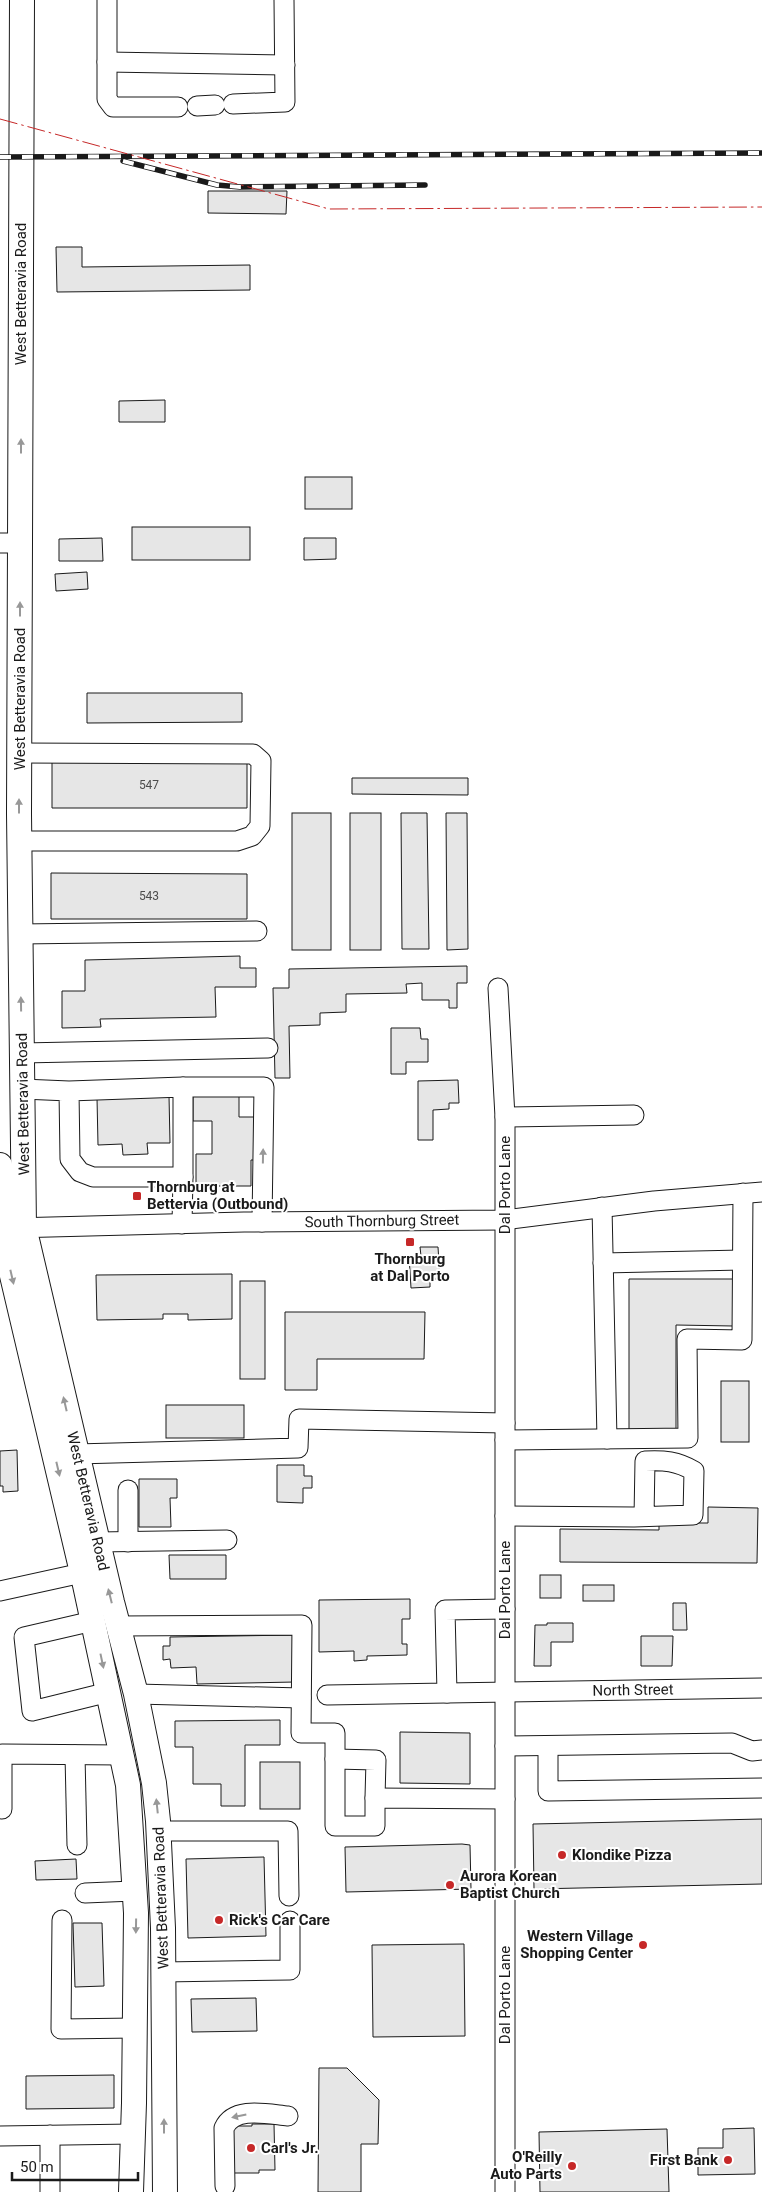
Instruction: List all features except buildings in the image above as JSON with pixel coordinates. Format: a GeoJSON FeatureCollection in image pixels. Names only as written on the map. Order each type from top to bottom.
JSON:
{"type":"FeatureCollection","features":[{"type":"Feature","properties":{"kind":"main road","name":"West Betteravia Road"},"geometry":{"type":"LineString","coordinates":[[22,0],[10,543],[19,753],[24,1227],[76,1454],[136,1694],[154,1783],[159,1831],[163,1972],[165,2192]]}},
{"type":"Feature","properties":{"kind":"main road","name":"West Betteravia Road"},"geometry":{"type":"LineString","coordinates":[[0,1164],[0,1229],[93,1621],[122,1755],[130,1807],[134,1890],[135,2028],[131,2192]]}},
{"type":"Feature","properties":{"kind":"street"},"geometry":{"type":"LineString","coordinates":[[107,0],[107,99],[113,107],[178,107]]}},
{"type":"Feature","properties":{"kind":"street"},"geometry":{"type":"LineString","coordinates":[[215,105],[285,102],[284,0]]}},
{"type":"Feature","properties":{"kind":"street"},"geometry":{"type":"LineString","coordinates":[[107,62],[285,64]]}},
{"type":"Feature","properties":{"kind":"street"},"geometry":{"type":"LineString","coordinates":[[19,753],[254,754],[261,761],[260,826],[252,836],[237,841],[19,841]]}},
{"type":"Feature","properties":{"kind":"street"},"geometry":{"type":"LineString","coordinates":[[20,934],[257,931]]}},
{"type":"Feature","properties":{"kind":"street","name":"Dal Porto Lane"},"geometry":{"type":"LineString","coordinates":[[498,988],[505,1117],[505,2192]]}},
{"type":"Feature","properties":{"kind":"street"},"geometry":{"type":"LineString","coordinates":[[22,1053],[268,1048]]}},
{"type":"Feature","properties":{"kind":"street"},"geometry":{"type":"LineString","coordinates":[[22,1089],[68,1091],[183,1087],[264,1087],[262,1222]]}},
{"type":"Feature","properties":{"kind":"street"},"geometry":{"type":"LineString","coordinates":[[182,1224],[183,1087]]}},
{"type":"Feature","properties":{"kind":"street"},"geometry":{"type":"LineString","coordinates":[[68,1091],[70,1159],[80,1172],[93,1177],[183,1177]]}},
{"type":"Feature","properties":{"kind":"street"},"geometry":{"type":"LineString","coordinates":[[505,1117],[634,1115]]}},
{"type":"Feature","properties":{"kind":"street","name":"South Thornburg Street"},"geometry":{"type":"LineString","coordinates":[[0,1229],[262,1222],[504,1220],[762,1192]]}},
{"type":"Feature","properties":{"kind":"street"},"geometry":{"type":"LineString","coordinates":[[76,1454],[298,1448],[299,1418],[607,1439],[688,1438],[687,1339],[742,1340],[743,1193]]}},
{"type":"Feature","properties":{"kind":"street"},"geometry":{"type":"LineString","coordinates":[[602,1208],[607,1439]]}},
{"type":"Feature","properties":{"kind":"street"},"geometry":{"type":"LineString","coordinates":[[603,1264],[742,1260]]}},
{"type":"Feature","properties":{"kind":"street"},"geometry":{"type":"LineString","coordinates":[[128,1490],[128,1542]]}},
{"type":"Feature","properties":{"kind":"street"},"geometry":{"type":"LineString","coordinates":[[504,1516],[644,1517]]}},
{"type":"Feature","properties":{"kind":"street"},"geometry":{"type":"LineString","coordinates":[[98,1542],[227,1540]]}},
{"type":"Feature","properties":{"kind":"street"},"geometry":{"type":"LineString","coordinates":[[0,1591],[82,1573]]}},
{"type":"Feature","properties":{"kind":"street"},"geometry":{"type":"LineString","coordinates":[[447,1694],[446,1610],[505,1609]]}},
{"type":"Feature","properties":{"kind":"street"},"geometry":{"type":"LineString","coordinates":[[93,1621],[24,1636],[32,1711],[108,1692]]}},
{"type":"Feature","properties":{"kind":"street"},"geometry":{"type":"LineString","coordinates":[[118,1626],[302,1625],[302,1734],[335,1733],[335,1759],[335,1826],[375,1826],[376,1760],[335,1759]]}},
{"type":"Feature","properties":{"kind":"street","name":"North Street"},"geometry":{"type":"LineString","coordinates":[[327,1695],[762,1688]]}},
{"type":"Feature","properties":{"kind":"street"},"geometry":{"type":"LineString","coordinates":[[136,1694],[301,1698]]}},
{"type":"Feature","properties":{"kind":"street"},"geometry":{"type":"LineString","coordinates":[[505,1746],[732,1743],[752,1751],[762,1750]]}},
{"type":"Feature","properties":{"kind":"street"},"geometry":{"type":"LineString","coordinates":[[548,1746],[548,1791],[762,1788]]}},
{"type":"Feature","properties":{"kind":"street"},"geometry":{"type":"LineString","coordinates":[[2,1809],[2,1754],[122,1755]]}},
{"type":"Feature","properties":{"kind":"street"},"geometry":{"type":"LineString","coordinates":[[75,1755],[77,1845]]}},
{"type":"Feature","properties":{"kind":"street"},"geometry":{"type":"LineString","coordinates":[[375,1798],[505,1799]]}},
{"type":"Feature","properties":{"kind":"street"},"geometry":{"type":"LineString","coordinates":[[159,1831],[288,1831],[289,1896]]}},
{"type":"Feature","properties":{"kind":"street"},"geometry":{"type":"LineString","coordinates":[[84,1893],[134,1890]]}},
{"type":"Feature","properties":{"kind":"street"},"geometry":{"type":"LineString","coordinates":[[62,1920],[61,2029],[135,2028]]}},
{"type":"Feature","properties":{"kind":"street"},"geometry":{"type":"LineString","coordinates":[[163,1972],[290,1970],[290,1921]]}},
{"type":"Feature","properties":{"kind":"street"},"geometry":{"type":"LineString","coordinates":[[225,2186],[224,2128],[228,2120],[235,2114],[288,2116]]}},
{"type":"Feature","properties":{"kind":"street"},"geometry":{"type":"LineString","coordinates":[[0,2136],[133,2134]]}},
{"type":"Feature","properties":{"kind":"street"},"geometry":{"type":"LineString","coordinates":[[50,2135],[50,2192]]}},
{"type":"Feature","properties":{"kind":"railway"},"geometry":{"type":"LineString","coordinates":[[0,157],[762,153]]}},
{"type":"Feature","properties":{"kind":"railway"},"geometry":{"type":"LineString","coordinates":[[123,161],[217,185],[240,187],[425,185]]}},
{"type":"Feature","properties":{"kind":"power"},"geometry":{"type":"LineString","coordinates":[[0,119],[329,209],[762,207]]}},
{"type":"Feature","properties":{"kind":"place","name":"Thornburg at Bettervia (Outbound)"},"geometry":{"type":"Point","coordinates":[137,1196]}},
{"type":"Feature","properties":{"kind":"place","name":"Thornburg at Dal Porto"},"geometry":{"type":"Point","coordinates":[410,1242]}},
{"type":"Feature","properties":{"kind":"place","name":"Klondike Pizza"},"geometry":{"type":"Point","coordinates":[562,1855]}},
{"type":"Feature","properties":{"kind":"place","name":"Aurora Korean Baptist Church"},"geometry":{"type":"Point","coordinates":[450,1885]}},
{"type":"Feature","properties":{"kind":"place","name":"Rick's Car Care"},"geometry":{"type":"Point","coordinates":[219,1920]}},
{"type":"Feature","properties":{"kind":"place","name":"Western Village Shopping Center"},"geometry":{"type":"Point","coordinates":[643,1945]}},
{"type":"Feature","properties":{"kind":"place","name":"Carl's Jr."},"geometry":{"type":"Point","coordinates":[251,2148]}},
{"type":"Feature","properties":{"kind":"place","name":"First Bank"},"geometry":{"type":"Point","coordinates":[728,2160]}},
{"type":"Feature","properties":{"kind":"place","name":"O'Reilly Auto Parts"},"geometry":{"type":"Point","coordinates":[572,2166]}}]}
